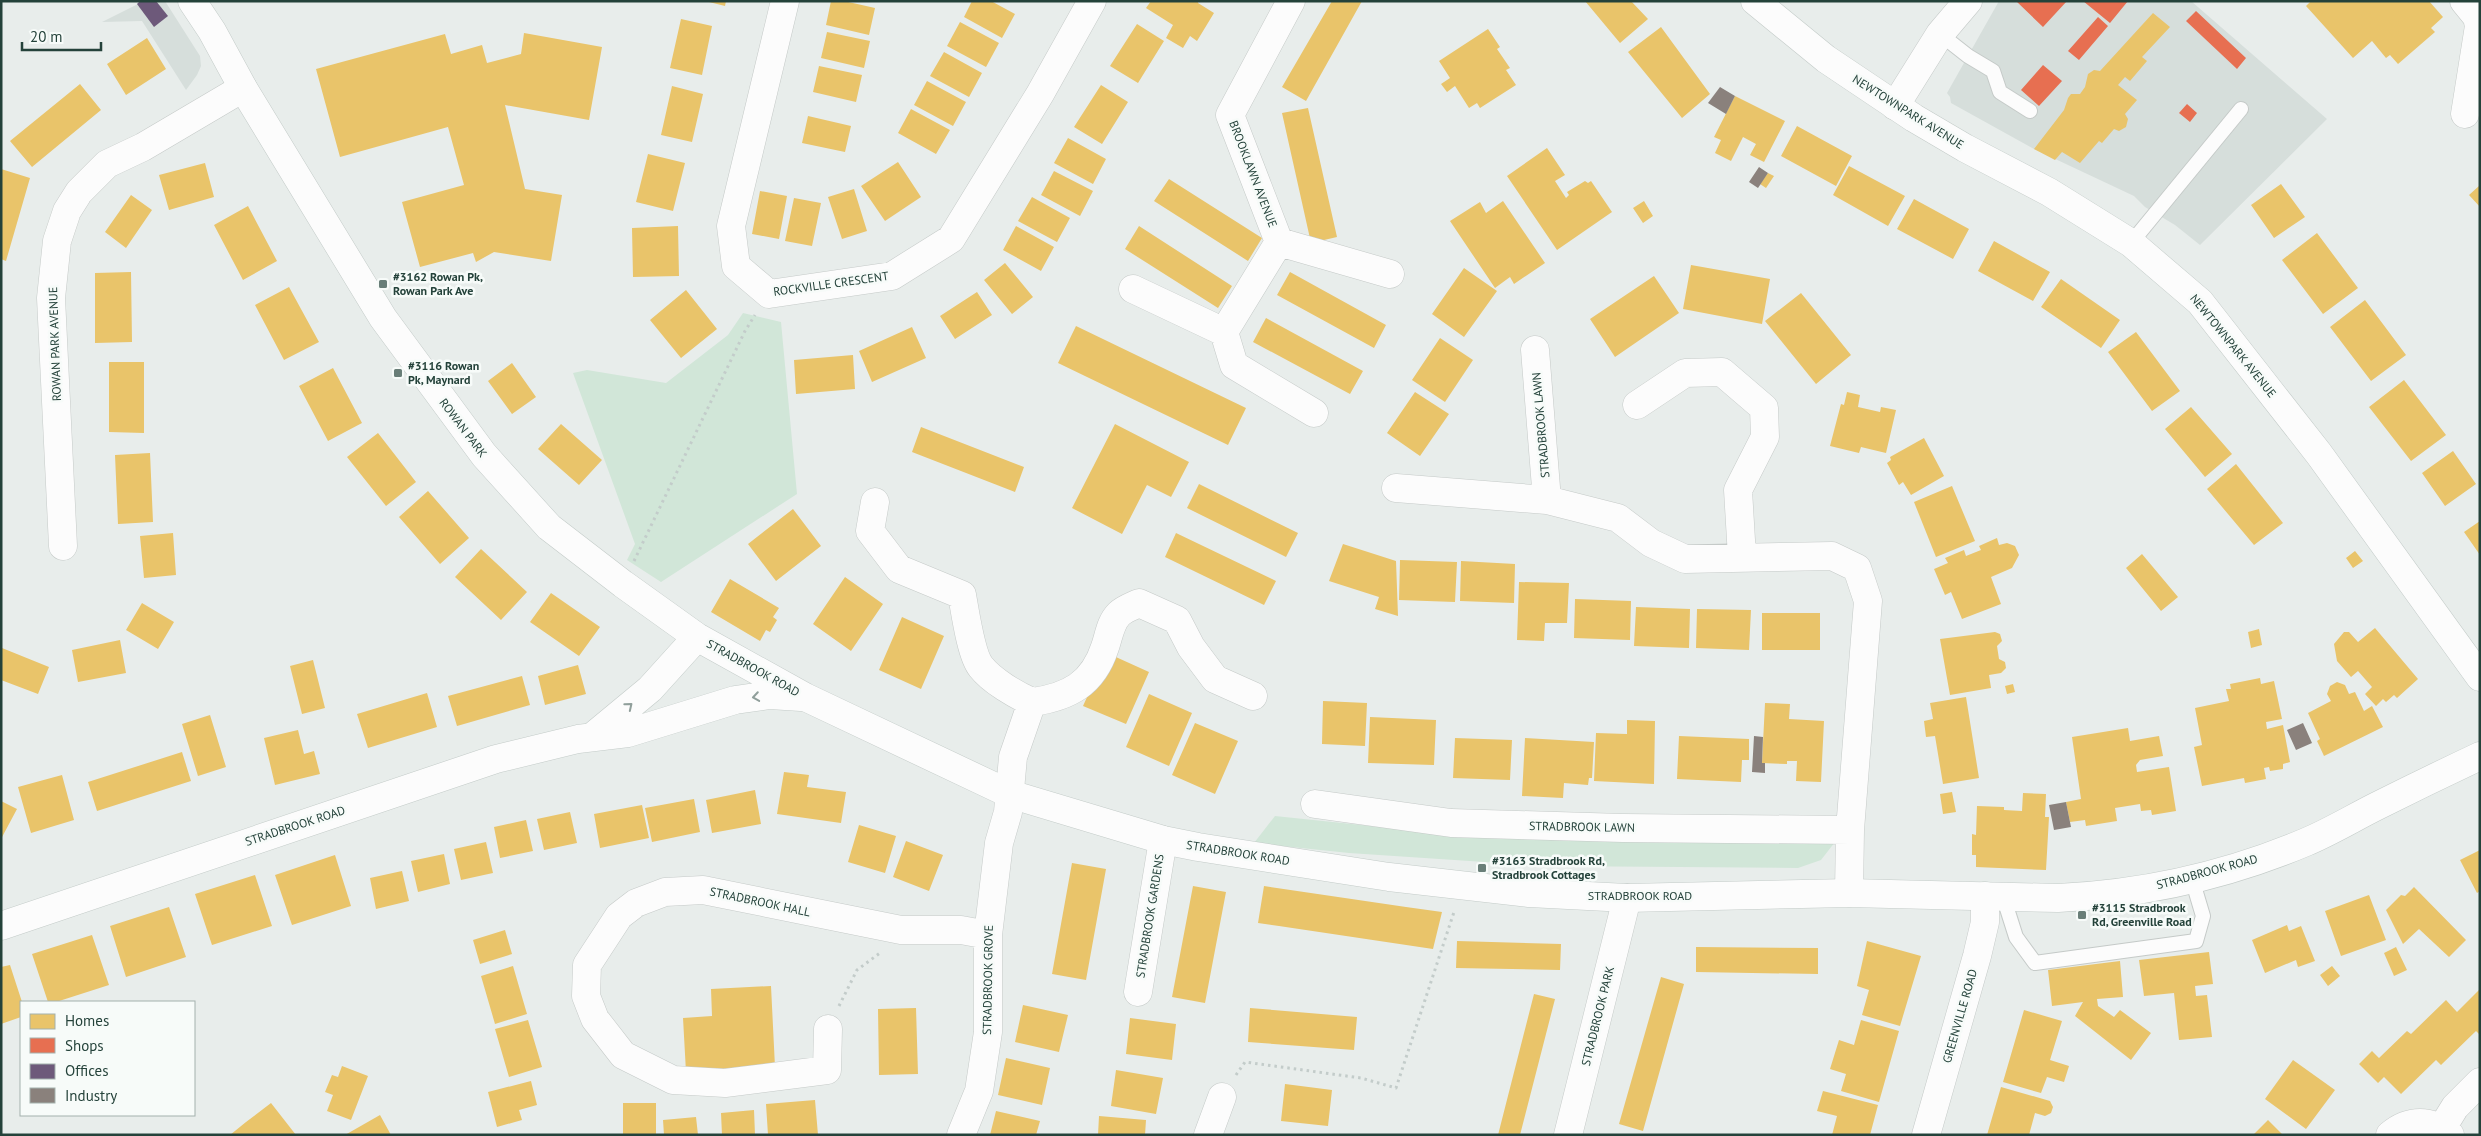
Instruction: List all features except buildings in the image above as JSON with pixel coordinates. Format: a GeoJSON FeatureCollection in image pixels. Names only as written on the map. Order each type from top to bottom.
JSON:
{"type":"FeatureCollection","features":[{"type":"Feature","properties":{"kind":"street","name":"ROWAN PARK"},"geometry":{"type":"LineString","coordinates":[[192,1],[212,31],[243,88],[383,318],[484,455],[549,527],[623,584],[697,637]]}},
{"type":"Feature","properties":{"kind":"street","name":"ROCKVILLE CRESCENT"},"geometry":{"type":"LineString","coordinates":[[784,1],[731,226],[736,266],[769,294],[892,276],[951,239],[1040,94],[1092,1]]}},
{"type":"Feature","properties":{"kind":"street","name":"BROOKLAWN AVENUE"},"geometry":{"type":"LineString","coordinates":[[1279,242],[1230,114],[1291,1]]}},
{"type":"Feature","properties":{"kind":"street","name":"NEWTOWNPARK AVENUE"},"geometry":{"type":"LineString","coordinates":[[1756,1],[1826,59],[1895,106],[1965,148],[2049,192],[2131,243],[2200,302],[2319,454],[2480,677]]}},
{"type":"Feature","properties":{"kind":"street"},"geometry":{"type":"LineString","coordinates":[[1895,106],[1940,34],[1968,1]]}},
{"type":"Feature","properties":{"kind":"street"},"geometry":{"type":"LineString","coordinates":[[2464,1],[2477,17],[2479,26],[2465,114]]}},
{"type":"Feature","properties":{"kind":"street","name":"ROWAN PARK AVENUE"},"geometry":{"type":"LineString","coordinates":[[63,546],[51,298],[57,241],[67,211],[79,192],[107,164],[143,147],[243,88]]}},
{"type":"Feature","properties":{"kind":"street","name":"BROOKLAWN AVENUE"},"geometry":{"type":"LineString","coordinates":[[1279,242],[1390,274]]}},
{"type":"Feature","properties":{"kind":"street","name":"BROOKLAWN AVENUE"},"geometry":{"type":"LineString","coordinates":[[1224,332],[1279,242]]}},
{"type":"Feature","properties":{"kind":"street"},"geometry":{"type":"LineString","coordinates":[[1133,289],[1224,332],[1234,365],[1314,413]]}},
{"type":"Feature","properties":{"kind":"street","name":"STRADBROOK LAWN"},"geometry":{"type":"LineString","coordinates":[[1535,350],[1547,500]]}},
{"type":"Feature","properties":{"kind":"street"},"geometry":{"type":"LineString","coordinates":[[1637,405],[1685,373],[1722,372],[1764,408],[1765,436],[1738,490],[1742,557]]}},
{"type":"Feature","properties":{"kind":"street"},"geometry":{"type":"LineString","coordinates":[[1396,488],[1547,500],[1618,518],[1651,543],[1685,559],[1832,556],[1856,568],[1868,601],[1850,830],[1850,894]]}},
{"type":"Feature","properties":{"kind":"street"},"geometry":{"type":"LineString","coordinates":[[875,502],[870,531],[899,569],[962,595],[968,628],[980,666],[1015,695],[1032,702],[1055,699],[1078,688],[1092,672],[1104,649],[1110,628],[1119,614],[1139,603],[1176,620],[1191,648],[1216,679],[1253,696]]}},
{"type":"Feature","properties":{"kind":"street","name":"STRADBROOK ROAD"},"geometry":{"type":"LineString","coordinates":[[592,737],[650,689],[697,637],[805,697],[1010,794],[1163,840],[1261,858],[1461,885],[1528,893],[1627,898],[1850,894],[2089,896],[2192,879],[2248,863],[2306,842],[2480,756]]}},
{"type":"Feature","properties":{"kind":"street","name":"STRADBROOK ROAD"},"geometry":{"type":"LineString","coordinates":[[1,926],[496,759],[592,737],[628,732],[735,700],[770,695],[805,697]]}},
{"type":"Feature","properties":{"kind":"street","name":"STRADBROOK GROVE"},"geometry":{"type":"LineString","coordinates":[[960,1135],[979,1091],[988,1032],[988,934],[999,843],[1008,812],[1013,757],[1032,702]]}},
{"type":"Feature","properties":{"kind":"street","name":"STRADBROOK LAWN"},"geometry":{"type":"LineString","coordinates":[[1315,804],[1451,823],[1623,828],[1850,830]]}},
{"type":"Feature","properties":{"kind":"street","name":"STRADBROOK GARDENS"},"geometry":{"type":"LineString","coordinates":[[1138,992],[1163,840]]}},
{"type":"Feature","properties":{"kind":"street","name":"STRADBROOK HALL"},"geometry":{"type":"LineString","coordinates":[[828,1029],[827,1070],[725,1083],[673,1080],[623,1055],[595,1019],[586,996],[587,965],[619,916],[636,903],[665,892],[702,890],[900,930],[961,930],[988,934]]}},
{"type":"Feature","properties":{"kind":"street","name":"GREENVILLE ROAD"},"geometry":{"type":"LineString","coordinates":[[1926,1135],[1985,922],[1994,896]]}},
{"type":"Feature","properties":{"kind":"street","name":"STRADBROOK PARK"},"geometry":{"type":"LineString","coordinates":[[1568,1135],[1627,898]]}},
{"type":"Feature","properties":{"kind":"street"},"geometry":{"type":"LineString","coordinates":[[2390,1135],[2398,1128],[2415,1122],[2428,1123],[2446,1132],[2455,1107],[2480,1082]]}},
{"type":"Feature","properties":{"kind":"street"},"geometry":{"type":"LineString","coordinates":[[1208,1135],[1222,1096]]}},
{"type":"Feature","properties":{"kind":"lane"},"geometry":{"type":"LineString","coordinates":[[1940,34],[1968,56],[1993,71],[2000,92],[2030,111]]}},
{"type":"Feature","properties":{"kind":"lane"},"geometry":{"type":"LineString","coordinates":[[2131,243],[2241,109]]}},
{"type":"Feature","properties":{"kind":"lane"},"geometry":{"type":"LineString","coordinates":[[1994,896],[2016,937],[2035,963],[2196,941],[2203,916],[2192,879]]}},
{"type":"Feature","properties":{"kind":"path"},"geometry":{"type":"LineString","coordinates":[[623,584],[745,330],[769,294]]}},
{"type":"Feature","properties":{"kind":"path"},"geometry":{"type":"LineString","coordinates":[[1222,1096],[1245,1062],[1361,1078],[1396,1088],[1452,919],[1461,885]]}},
{"type":"Feature","properties":{"kind":"path"},"geometry":{"type":"LineString","coordinates":[[828,1029],[857,970],[882,952]]}},
{"type":"Feature","properties":{"kind":"shaded area"},"geometry":{"type":"Polygon","coordinates":[[[144,1],[165,1],[200,56],[201,66],[186,90],[142,21],[102,22],[144,1]]]}},
{"type":"Feature","properties":{"kind":"shaded area"},"geometry":{"type":"Polygon","coordinates":[[[1999,1],[2191,1],[2327,119],[2200,245],[2175,225],[2145,207],[2134,196],[2034,149],[1951,103],[1947,93],[1999,1]]]}},
{"type":"Feature","properties":{"kind":"green space"},"geometry":{"type":"Polygon","coordinates":[[[743,313],[781,322],[797,494],[661,582],[627,560],[635,544],[573,373],[587,370],[666,383],[728,335],[743,313]]]}},
{"type":"Feature","properties":{"kind":"green space"},"geometry":{"type":"Polygon","coordinates":[[[1275,816],[1457,835],[1835,842],[1821,860],[1798,868],[1545,866],[1349,853],[1254,843],[1275,816]]]}},
{"type":"Feature","properties":{"kind":"place","name":"#3162 Rowan Pk, Rowan Park Ave"},"geometry":{"type":"Point","coordinates":[383,284]}},
{"type":"Feature","properties":{"kind":"place","name":"#3116 Rowan Pk, Maynard"},"geometry":{"type":"Point","coordinates":[398,373]}},
{"type":"Feature","properties":{"kind":"place","name":"#3163 Stradbrook Rd, Stradbrook Cottages"},"geometry":{"type":"Point","coordinates":[1482,868]}},
{"type":"Feature","properties":{"kind":"place","name":"#3115 Stradbrook Rd, Greenville Road"},"geometry":{"type":"Point","coordinates":[2082,915]}}]}
